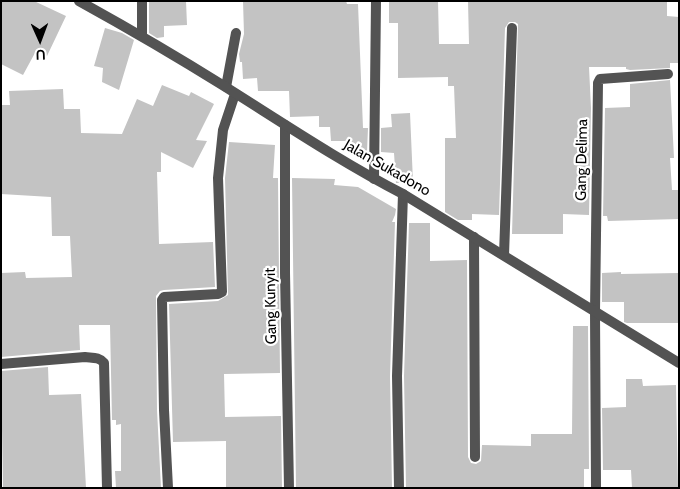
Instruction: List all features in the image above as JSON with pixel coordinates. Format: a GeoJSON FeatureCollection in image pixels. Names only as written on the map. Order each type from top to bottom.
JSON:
{"type":"FeatureCollection","features":[{"type":"Feature","properties":{"kind":"street","name":"Jalan Sukadono"},"geometry":{"type":"LineString","coordinates":[[79,1],[142,36],[285,125],[504,255],[679,363]]}},
{"type":"Feature","properties":{"kind":"street"},"geometry":{"type":"LineString","coordinates":[[142,1],[142,36]]}},
{"type":"Feature","properties":{"kind":"street"},"geometry":{"type":"LineString","coordinates":[[374,179],[376,1]]}},
{"type":"Feature","properties":{"kind":"street"},"geometry":{"type":"LineString","coordinates":[[504,255],[512,28]]}},
{"type":"Feature","properties":{"kind":"street"},"geometry":{"type":"LineString","coordinates":[[226,87],[236,33]]}},
{"type":"Feature","properties":{"kind":"street","name":"Gang Delima"},"geometry":{"type":"LineString","coordinates":[[595,311],[598,80],[668,74]]}},
{"type":"Feature","properties":{"kind":"street"},"geometry":{"type":"LineString","coordinates":[[168,488],[164,410],[162,300],[164,297],[218,294],[222,292],[218,178],[223,130],[235,94]]}},
{"type":"Feature","properties":{"kind":"street","name":"Gang Kunyit"},"geometry":{"type":"LineString","coordinates":[[285,125],[285,273],[289,488]]}},
{"type":"Feature","properties":{"kind":"street"},"geometry":{"type":"LineString","coordinates":[[399,488],[397,376],[402,194]]}},
{"type":"Feature","properties":{"kind":"street"},"geometry":{"type":"LineString","coordinates":[[474,237],[475,457]]}},
{"type":"Feature","properties":{"kind":"street"},"geometry":{"type":"LineString","coordinates":[[595,311],[596,488]]}},
{"type":"Feature","properties":{"kind":"street"},"geometry":{"type":"LineString","coordinates":[[1,364],[85,357],[95,358],[104,363],[107,488]]}},
{"type":"Feature","properties":{"kind":"building"},"geometry":{"type":"Polygon","coordinates":[[[1,1],[34,1],[66,16],[47,56],[36,51],[23,75],[1,64],[1,1]]]}},
{"type":"Feature","properties":{"kind":"building"},"geometry":{"type":"Polygon","coordinates":[[[149,1],[186,1],[187,25],[164,26],[164,37],[157,38],[149,33],[149,1]]]}},
{"type":"Feature","properties":{"kind":"building"},"geometry":{"type":"Polygon","coordinates":[[[243,1],[346,1],[347,4],[358,4],[363,128],[368,128],[367,152],[351,152],[351,141],[331,141],[330,127],[319,127],[319,116],[290,117],[289,91],[258,91],[257,78],[243,79],[242,62],[240,62],[239,54],[244,34],[243,1]]]}},
{"type":"Feature","properties":{"kind":"building"},"geometry":{"type":"Polygon","coordinates":[[[389,1],[438,1],[439,44],[469,44],[468,1],[667,1],[667,16],[679,17],[679,63],[670,63],[670,68],[630,70],[626,69],[626,67],[589,67],[591,108],[589,215],[563,214],[563,234],[512,234],[518,24],[509,22],[505,28],[499,215],[472,214],[472,220],[458,220],[445,212],[445,138],[456,138],[454,86],[448,86],[448,77],[398,78],[398,23],[389,23],[389,1]]]}},
{"type":"Feature","properties":{"kind":"building"},"geometry":{"type":"Polygon","coordinates":[[[105,28],[122,33],[134,40],[119,90],[102,82],[103,68],[94,66],[105,28]]]}},
{"type":"Feature","properties":{"kind":"building"},"geometry":{"type":"Polygon","coordinates":[[[670,80],[674,158],[670,158],[672,190],[679,190],[679,219],[608,221],[607,216],[603,216],[605,108],[630,107],[630,84],[670,80]]]}},
{"type":"Feature","properties":{"kind":"building"},"geometry":{"type":"Polygon","coordinates":[[[162,85],[189,96],[191,92],[214,104],[196,140],[207,141],[193,168],[161,152],[161,172],[157,172],[159,244],[213,242],[215,287],[164,290],[160,291],[156,296],[157,410],[161,488],[116,488],[115,471],[121,471],[121,424],[116,425],[116,420],[112,420],[110,325],[79,325],[80,350],[1,357],[1,273],[25,272],[26,278],[72,277],[70,236],[52,236],[51,197],[1,194],[1,105],[10,105],[9,91],[63,89],[64,109],[80,109],[81,133],[122,134],[137,99],[153,106],[162,85]]]}},
{"type":"Feature","properties":{"kind":"building"},"geometry":{"type":"Polygon","coordinates":[[[410,113],[413,182],[396,183],[394,153],[381,152],[381,128],[392,127],[391,114],[410,113]]]}},
{"type":"Feature","properties":{"kind":"building"},"geometry":{"type":"Polygon","coordinates":[[[229,142],[275,145],[273,178],[278,178],[280,373],[224,374],[225,417],[281,416],[282,488],[226,488],[226,441],[173,442],[169,304],[218,301],[228,295],[225,178],[229,142]]]}},
{"type":"Feature","properties":{"kind":"building"},"geometry":{"type":"Polygon","coordinates":[[[292,178],[335,179],[334,185],[358,187],[396,209],[392,222],[395,222],[390,376],[392,488],[296,488],[292,178]]]}},
{"type":"Feature","properties":{"kind":"building"},"geometry":{"type":"Polygon","coordinates":[[[409,223],[430,223],[430,261],[467,260],[468,457],[471,463],[476,464],[481,461],[482,445],[531,446],[531,434],[572,434],[573,326],[588,326],[589,469],[584,469],[584,488],[406,488],[404,376],[409,223]]]}},
{"type":"Feature","properties":{"kind":"building"},"geometry":{"type":"Polygon","coordinates":[[[621,272],[621,274],[679,273],[679,323],[624,322],[624,302],[602,302],[602,273],[621,272]]]}},
{"type":"Feature","properties":{"kind":"building"},"geometry":{"type":"Polygon","coordinates":[[[48,367],[49,395],[81,394],[86,488],[3,488],[1,371],[48,367]]]}},
{"type":"Feature","properties":{"kind":"building"},"geometry":{"type":"Polygon","coordinates":[[[626,379],[642,379],[643,386],[676,385],[678,488],[632,488],[631,470],[603,470],[602,408],[626,407],[626,379]]]}}]}
